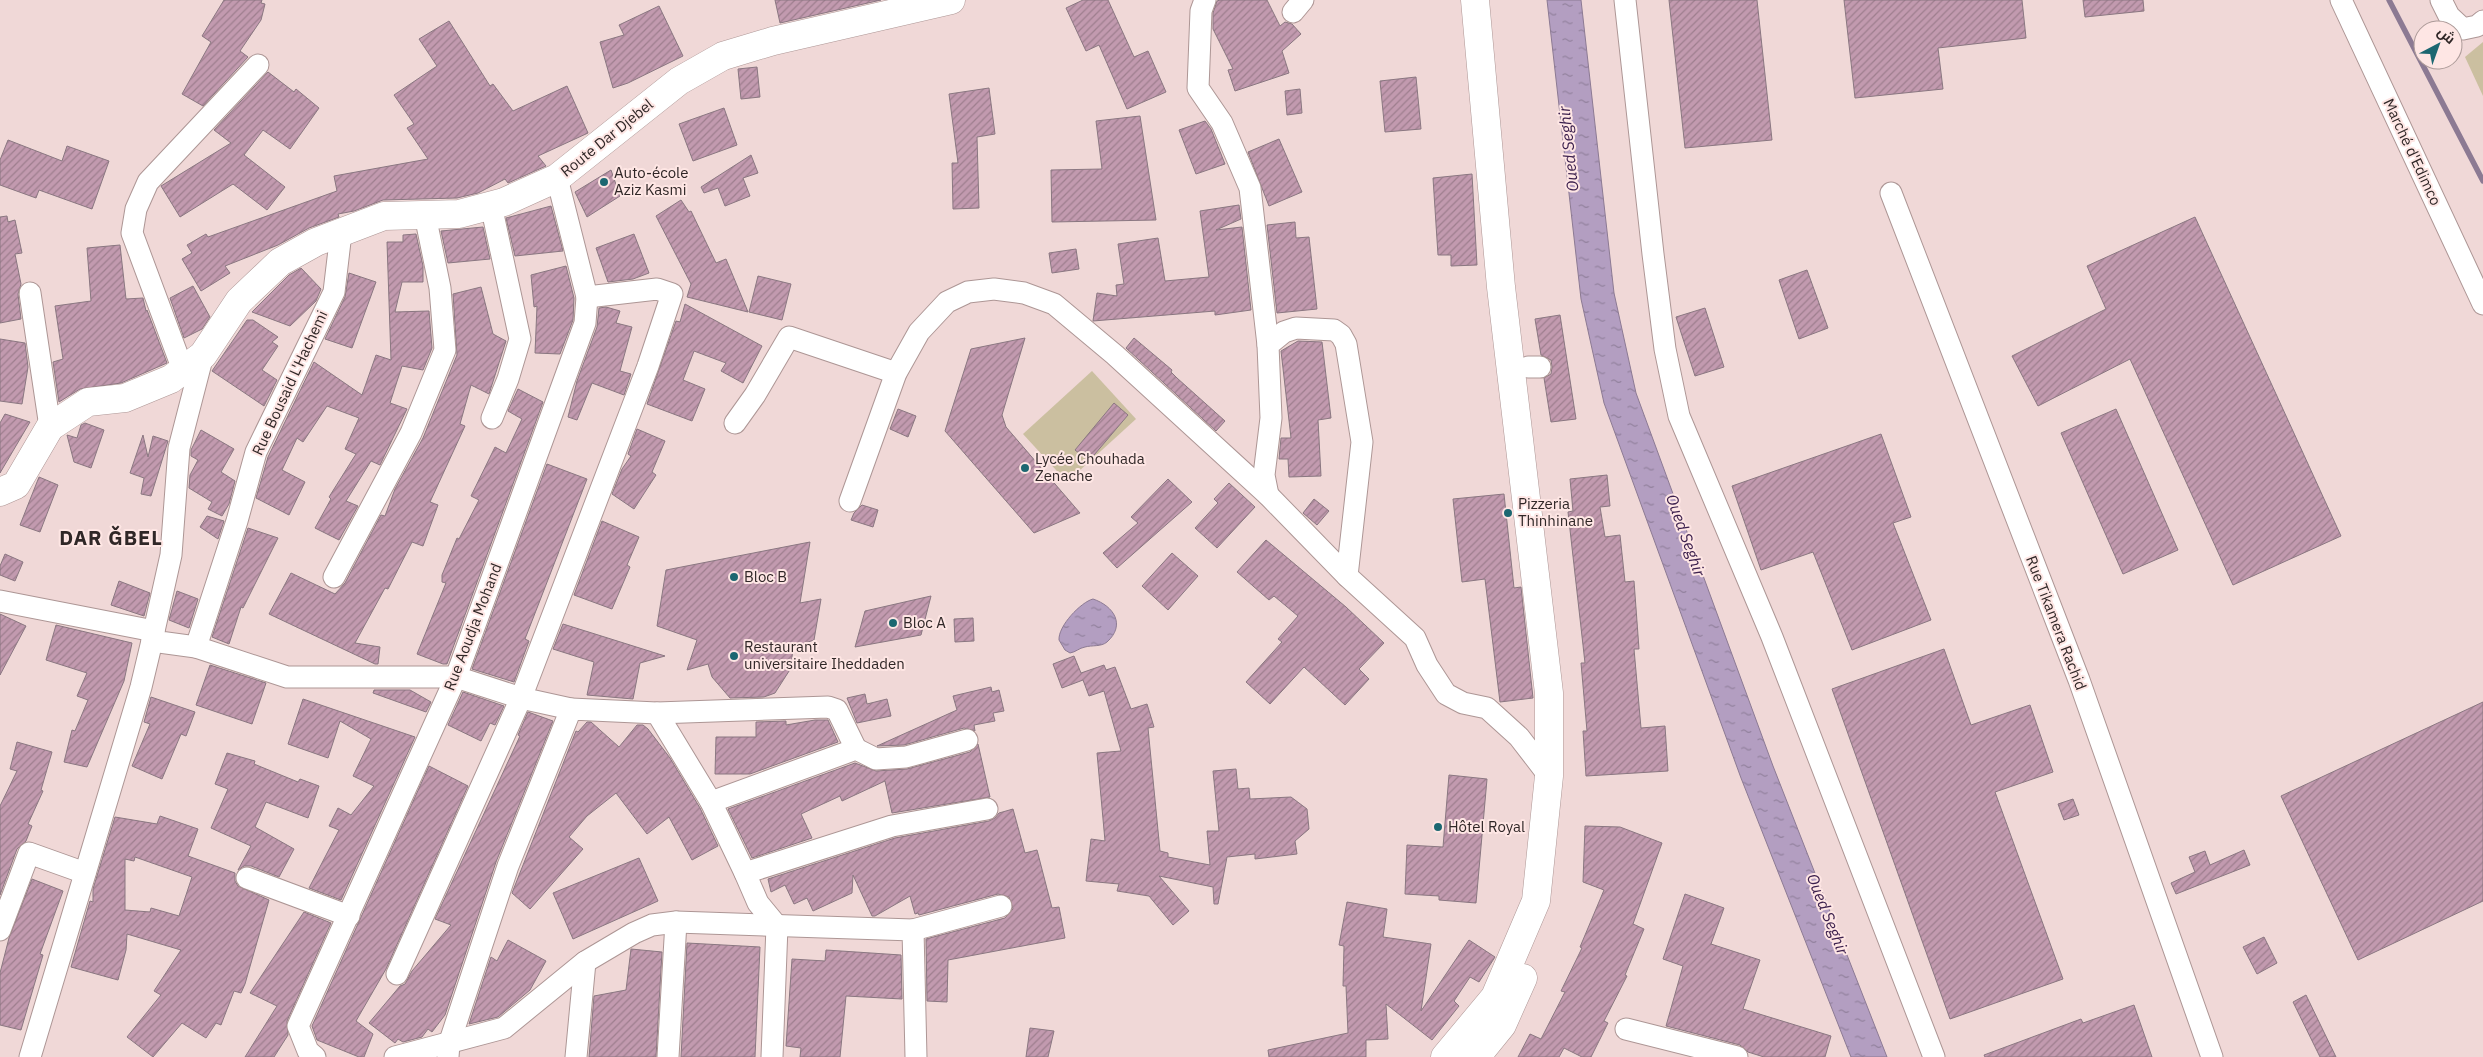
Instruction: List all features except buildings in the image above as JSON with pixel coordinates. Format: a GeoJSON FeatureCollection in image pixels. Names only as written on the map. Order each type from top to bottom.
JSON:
{"type":"FeatureCollection","features":[{"type":"Feature","properties":{"kind":"street","name":"Route Dar Djebel"},"geometry":{"type":"LineString","coordinates":[[0,492],[16,485],[50,427],[88,402],[125,398],[171,379],[193,362],[239,301],[280,262],[316,242],[384,216],[459,214],[491,205],[557,178],[679,81],[723,56],[773,41],[951,0]]}},
{"type":"Feature","properties":{"kind":"street"},"geometry":{"type":"LineString","coordinates":[[1205,0],[1200,12],[1198,88],[1222,123],[1250,188],[1268,345],[1271,418],[1264,474],[1268,494]]}},
{"type":"Feature","properties":{"kind":"street"},"geometry":{"type":"LineString","coordinates":[[1445,1057],[1495,997],[1536,901],[1549,776],[1549,693],[1501,287],[1474,0]]}},
{"type":"Feature","properties":{"kind":"street"},"geometry":{"type":"LineString","coordinates":[[1476,1057],[1502,1025],[1538,943],[1554,895],[1562,841],[1566,777],[1562,660],[1534,367],[1490,0]]}},
{"type":"Feature","properties":{"kind":"street"},"geometry":{"type":"LineString","coordinates":[[1625,0],[1655,273],[1665,349],[1679,416],[1772,637],[1934,1057]]}},
{"type":"Feature","properties":{"kind":"street","name":"Marché d'Edimco"},"geometry":{"type":"LineString","coordinates":[[2342,0],[2483,304]]}},
{"type":"Feature","properties":{"kind":"street"},"geometry":{"type":"LineString","coordinates":[[2441,0],[2449,16],[2463,29],[2477,26],[2483,22]]}},
{"type":"Feature","properties":{"kind":"street"},"geometry":{"type":"LineString","coordinates":[[30,1057],[141,687],[171,555],[179,448],[193,362],[132,233],[136,209],[148,182],[258,65]]}},
{"type":"Feature","properties":{"kind":"street","name":"Rue Aoudja Mohand"},"geometry":{"type":"LineString","coordinates":[[315,1057],[308,1051],[298,1026],[456,677],[585,322],[587,297],[557,178]]}},
{"type":"Feature","properties":{"kind":"street","name":"Rue Tikamera Rachid"},"geometry":{"type":"LineString","coordinates":[[1891,193],[2079,680],[2212,1057]]}},
{"type":"Feature","properties":{"kind":"street"},"geometry":{"type":"LineString","coordinates":[[491,205],[520,339],[508,379],[492,418]]}},
{"type":"Feature","properties":{"kind":"street"},"geometry":{"type":"LineString","coordinates":[[334,577],[411,433],[445,350],[440,288],[425,215]]}},
{"type":"Feature","properties":{"kind":"street","name":"Rue Bousaid L'Hachemi"},"geometry":{"type":"LineString","coordinates":[[196,647],[237,521],[256,452],[334,292],[341,233]]}},
{"type":"Feature","properties":{"kind":"street"},"geometry":{"type":"LineString","coordinates":[[397,974],[521,698],[648,366],[672,294],[658,289],[587,297]]}},
{"type":"Feature","properties":{"kind":"street"},"geometry":{"type":"LineString","coordinates":[[850,501],[896,373],[919,332],[947,302],[968,292],[994,289],[1024,293],[1054,304],[1115,355],[1268,494],[1347,576],[1416,638],[1428,665],[1446,694],[1463,703],[1487,708],[1519,737],[1549,776]]}},
{"type":"Feature","properties":{"kind":"street"},"geometry":{"type":"LineString","coordinates":[[30,293],[50,427]]}},
{"type":"Feature","properties":{"kind":"street"},"geometry":{"type":"LineString","coordinates":[[1268,345],[1284,332],[1296,328],[1334,330],[1341,335],[1346,344],[1362,442],[1347,576]]}},
{"type":"Feature","properties":{"kind":"street"},"geometry":{"type":"LineString","coordinates":[[735,423],[755,395],[789,337],[896,373]]}},
{"type":"Feature","properties":{"kind":"street"},"geometry":{"type":"LineString","coordinates":[[0,600],[196,647],[287,677],[456,677],[521,698],[571,709],[657,713],[828,707],[837,710],[856,749],[876,760],[906,757],[967,740]]}},
{"type":"Feature","properties":{"kind":"street"},"geometry":{"type":"LineString","coordinates":[[449,1051],[508,866],[571,709]]}},
{"type":"Feature","properties":{"kind":"street"},"geometry":{"type":"LineString","coordinates":[[657,713],[711,802],[746,873],[758,903],[777,926],[772,1057]]}},
{"type":"Feature","properties":{"kind":"street"},"geometry":{"type":"LineString","coordinates":[[711,802],[856,749]]}},
{"type":"Feature","properties":{"kind":"street"},"geometry":{"type":"LineString","coordinates":[[746,873],[892,826],[987,809]]}},
{"type":"Feature","properties":{"kind":"street"},"geometry":{"type":"LineString","coordinates":[[0,930],[29,853],[85,874]]}},
{"type":"Feature","properties":{"kind":"street"},"geometry":{"type":"LineString","coordinates":[[246,878],[348,916]]}},
{"type":"Feature","properties":{"kind":"street"},"geometry":{"type":"LineString","coordinates":[[395,1057],[449,1051],[504,1028],[585,962],[634,933],[652,925],[676,922],[913,930],[1001,906]]}},
{"type":"Feature","properties":{"kind":"street"},"geometry":{"type":"LineString","coordinates":[[668,1057],[676,922]]}},
{"type":"Feature","properties":{"kind":"street"},"geometry":{"type":"LineString","coordinates":[[913,930],[916,1057]]}},
{"type":"Feature","properties":{"kind":"street"},"geometry":{"type":"LineString","coordinates":[[576,1057],[585,962]]}},
{"type":"Feature","properties":{"kind":"street"},"geometry":{"type":"LineString","coordinates":[[1626,1029],[1698,1052],[1737,1057]]}},
{"type":"Feature","properties":{"kind":"shaded area"},"geometry":{"type":"Polygon","coordinates":[[[2483,42],[2483,96],[2465,57],[2483,42]]]}},
{"type":"Feature","properties":{"kind":"shaded area"},"geometry":{"type":"Polygon","coordinates":[[[1092,371],[1136,419],[1067,482],[1023,434],[1092,371]]]}},
{"type":"Feature","properties":{"kind":"water","name":"Oued Seghir"},"geometry":{"type":"Polygon","coordinates":[[[1547,0],[1581,0],[1614,293],[1636,393],[1773,766],[1887,1057],[1851,1057],[1741,778],[1604,403],[1581,299],[1547,0]]]}},
{"type":"Feature","properties":{"kind":"water"},"geometry":{"type":"Polygon","coordinates":[[[1093,599],[1107,606],[1112,611],[1115,617],[1116,629],[1113,636],[1105,644],[1088,646],[1070,653],[1065,650],[1059,640],[1062,628],[1071,615],[1082,605],[1093,599]]]}},
{"type":"Feature","properties":{"kind":"waterway"},"geometry":{"type":"LineString","coordinates":[[2389,0],[2483,181]]}},
{"type":"Feature","properties":{"kind":"place","name":"Auto-école Aziz Kasmi"},"geometry":{"type":"Point","coordinates":[604,182]}},
{"type":"Feature","properties":{"kind":"place","name":"Lycée Chouhada Zenache"},"geometry":{"type":"Point","coordinates":[1025,468]}},
{"type":"Feature","properties":{"kind":"place","name":"Pizzeria Thinhinane"},"geometry":{"type":"Point","coordinates":[1508,513]}},
{"type":"Feature","properties":{"kind":"place","name":"Bloc B"},"geometry":{"type":"Point","coordinates":[734,577]}},
{"type":"Feature","properties":{"kind":"place","name":"Bloc A"},"geometry":{"type":"Point","coordinates":[893,623]}},
{"type":"Feature","properties":{"kind":"place","name":"Restaurant universitaire Iheddaden"},"geometry":{"type":"Point","coordinates":[734,656]}},
{"type":"Feature","properties":{"kind":"place","name":"Hôtel Royal"},"geometry":{"type":"Point","coordinates":[1438,827]}},
{"type":"Feature","properties":{"kind":"district","name":"DAR ǦBEL"},"geometry":{"type":"Point","coordinates":[111,538]}}]}
